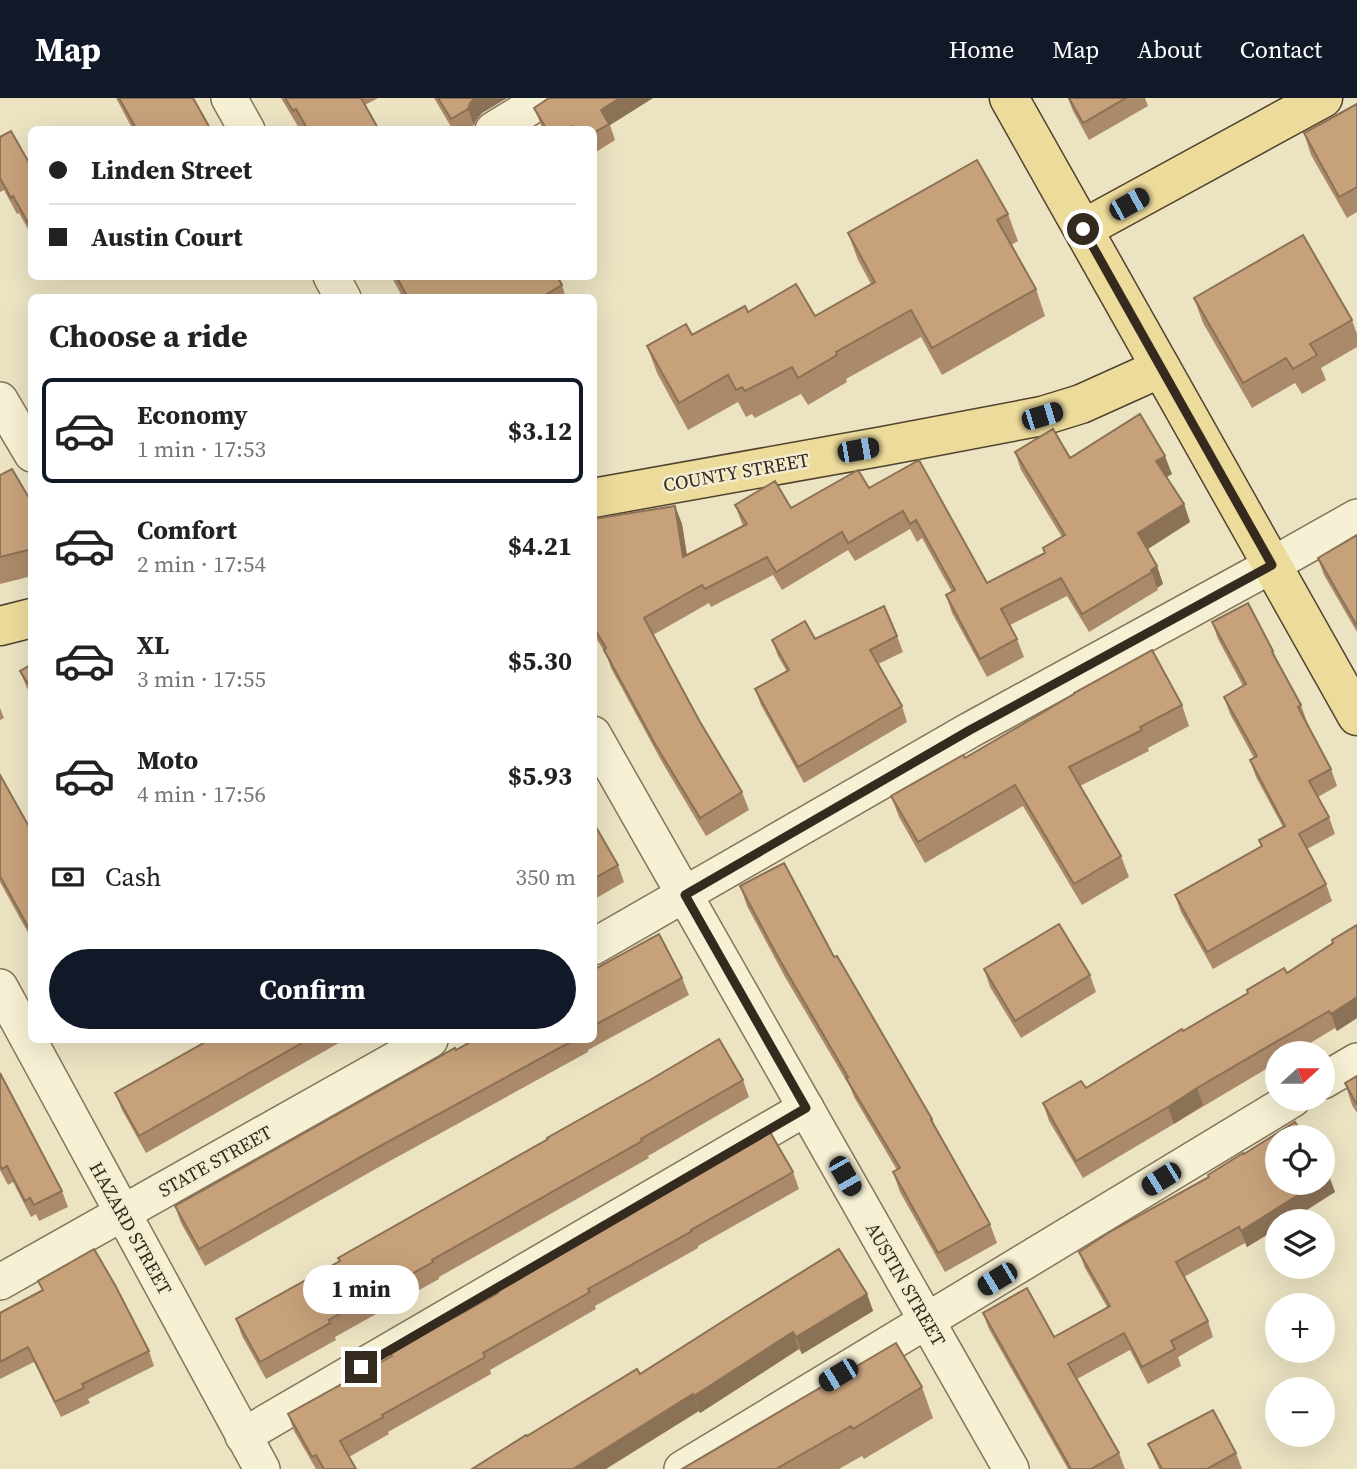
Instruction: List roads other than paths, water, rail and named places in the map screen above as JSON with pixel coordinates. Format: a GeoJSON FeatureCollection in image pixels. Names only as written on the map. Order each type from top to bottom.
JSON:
{"type":"FeatureCollection","features":[{"type":"Feature","properties":{"kind":"main road"},"geometry":{"type":"LineString","coordinates":[[1009,98],[1357,716]]}},
{"type":"Feature","properties":{"kind":"main road"},"geometry":{"type":"LineString","coordinates":[[1083,229],[1323,98]]}},
{"type":"Feature","properties":{"kind":"main road","name":"COUNTY STREET"},"geometry":{"type":"LineString","coordinates":[[597,497],[1042,416],[1081,404],[1161,368]]}},
{"type":"Feature","properties":{"kind":"main road"},"geometry":{"type":"LineString","coordinates":[[0,626],[28,619]]}},
{"type":"Feature","properties":{"kind":"street"},"geometry":{"type":"LineString","coordinates":[[229,98],[245,126]]}},
{"type":"Feature","properties":{"kind":"street"},"geometry":{"type":"LineString","coordinates":[[494,117],[545,98]]}},
{"type":"Feature","properties":{"kind":"street"},"geometry":{"type":"LineString","coordinates":[[0,400],[28,447]]}},
{"type":"Feature","properties":{"kind":"street"},"geometry":{"type":"LineString","coordinates":[[597,945],[970,730],[1357,517]]}},
{"type":"Feature","properties":{"kind":"street","name":"AUSTIN STREET"},"geometry":{"type":"LineString","coordinates":[[597,741],[1011,1469]]}},
{"type":"Feature","properties":{"kind":"street","name":"HAZARD STREET"},"geometry":{"type":"LineString","coordinates":[[13,990],[28,1020]]}},
{"type":"Feature","properties":{"kind":"street","name":"HAZARD STREET"},"geometry":{"type":"LineString","coordinates":[[39,1043],[123,1213],[262,1469]]}},
{"type":"Feature","properties":{"kind":"street","name":"STATE STREET"},"geometry":{"type":"LineString","coordinates":[[0,1282],[425,1043]]}},
{"type":"Feature","properties":{"kind":"street"},"geometry":{"type":"LineString","coordinates":[[1335,1074],[1357,1061]]}},
{"type":"Feature","properties":{"kind":"street"},"geometry":{"type":"LineString","coordinates":[[243,1436],[806,1108]]}},
{"type":"Feature","properties":{"kind":"street"},"geometry":{"type":"LineString","coordinates":[[682,1469],[1273,1111]]}}]}
